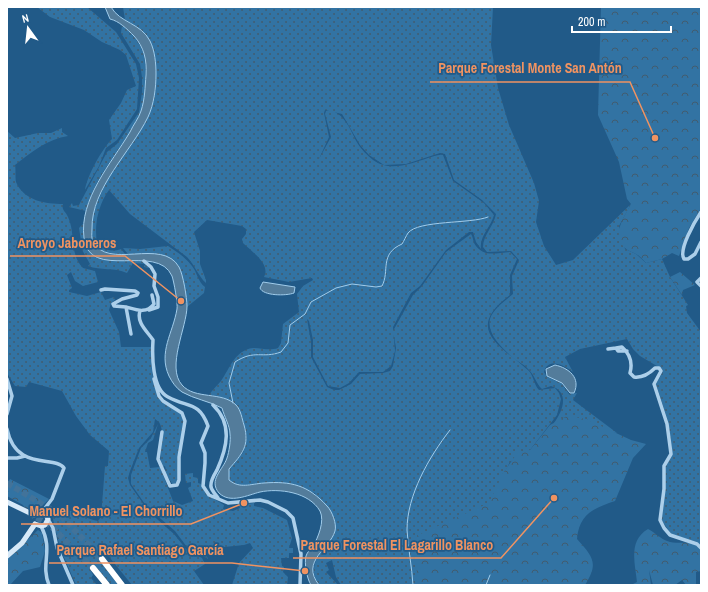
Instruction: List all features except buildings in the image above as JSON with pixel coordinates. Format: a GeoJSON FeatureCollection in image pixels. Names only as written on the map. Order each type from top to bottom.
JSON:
{"type":"FeatureCollection","features":[{"type":"Feature","properties":{"kind":"highway"},"geometry":{"type":"LineString","coordinates":[[102,559],[122,585]]}},
{"type":"Feature","properties":{"kind":"highway"},"geometry":{"type":"LineString","coordinates":[[93,568],[107,585]]}},
{"type":"Feature","properties":{"kind":"street"},"geometry":{"type":"LineString","coordinates":[[701,212],[693,224],[682,252],[684,259],[688,259],[695,254],[701,242]]}},
{"type":"Feature","properties":{"kind":"street"},"geometry":{"type":"LineString","coordinates":[[101,290],[135,291],[138,293],[137,295],[122,299],[113,304],[114,306],[126,307],[140,311],[158,306],[159,302],[154,286],[155,274],[151,267],[144,261]]}},
{"type":"Feature","properties":{"kind":"street"},"geometry":{"type":"LineString","coordinates":[[701,278],[698,282],[701,286]]}},
{"type":"Feature","properties":{"kind":"street"},"geometry":{"type":"LineString","coordinates":[[148,310],[154,304],[152,295]]}},
{"type":"Feature","properties":{"kind":"street"},"geometry":{"type":"LineString","coordinates":[[126,307],[131,334]]}},
{"type":"Feature","properties":{"kind":"street"},"geometry":{"type":"LineString","coordinates":[[140,311],[139,316],[145,332],[153,340],[152,355],[154,380],[159,396],[163,401],[182,413],[185,421],[179,457],[179,480],[177,485],[174,487],[170,486],[158,459],[162,432]]}},
{"type":"Feature","properties":{"kind":"street"},"geometry":{"type":"LineString","coordinates":[[608,349],[616,348],[618,351],[626,351],[629,355],[631,367],[630,373],[634,377],[639,378],[650,374],[655,368],[659,368],[661,371],[654,384],[667,424],[671,454],[664,466],[664,488],[660,520],[670,535],[697,544],[701,548]]}},
{"type":"Feature","properties":{"kind":"street"},"geometry":{"type":"LineString","coordinates":[[154,376],[167,397],[194,406],[204,416],[208,426],[201,443],[205,463],[203,486],[209,495],[228,503],[260,500],[286,511],[293,518],[298,532],[302,562],[300,585]]}},
{"type":"Feature","properties":{"kind":"street"},"geometry":{"type":"LineString","coordinates":[[7,380],[12,396],[7,414]]}},
{"type":"Feature","properties":{"kind":"street"},"geometry":{"type":"LineString","coordinates":[[213,405],[221,413],[227,439],[223,457],[212,481],[211,487],[219,498]]}},
{"type":"Feature","properties":{"kind":"street"},"geometry":{"type":"LineString","coordinates":[[7,429],[14,446],[25,456],[34,461],[58,464],[64,468],[52,499],[42,512],[34,515],[7,502]]}},
{"type":"Feature","properties":{"kind":"street"},"geometry":{"type":"LineString","coordinates":[[7,458],[25,456]]}},
{"type":"Feature","properties":{"kind":"street"},"geometry":{"type":"LineString","coordinates":[[42,512],[46,515],[53,528],[57,548],[73,585]]}},
{"type":"Feature","properties":{"kind":"street"},"geometry":{"type":"LineString","coordinates":[[34,515],[33,520],[35,524]]}},
{"type":"Feature","properties":{"kind":"street"},"geometry":{"type":"LineString","coordinates":[[35,524],[41,526],[47,523],[48,519]]}},
{"type":"Feature","properties":{"kind":"street"},"geometry":{"type":"LineString","coordinates":[[7,556],[22,543],[35,524]]}},
{"type":"Feature","properties":{"kind":"street"},"geometry":{"type":"LineString","coordinates":[[41,526],[47,541],[48,551],[44,570],[49,585]]}},
{"type":"Feature","properties":{"kind":"green space"},"geometry":{"type":"Polygon","coordinates":[[[37,7],[87,7],[116,32],[136,64],[139,78],[137,109],[117,140],[106,148],[99,166],[85,190],[86,184],[96,163],[104,149],[112,139],[109,120],[121,103],[127,90],[136,86],[126,55],[120,50],[102,42],[84,30],[50,17],[37,7]]]}},
{"type":"Feature","properties":{"kind":"green space"},"geometry":{"type":"Polygon","coordinates":[[[123,7],[493,7],[491,45],[498,88],[509,125],[534,183],[539,201],[536,222],[544,246],[556,265],[573,260],[631,204],[619,226],[625,249],[636,254],[646,263],[662,259],[670,277],[688,305],[686,306],[687,313],[701,332],[701,546],[697,542],[671,534],[661,519],[665,469],[672,453],[668,421],[656,384],[663,372],[662,369],[640,356],[633,349],[627,339],[580,349],[565,357],[573,372],[557,364],[546,367],[544,372],[547,377],[561,383],[569,394],[577,393],[573,400],[617,433],[554,423],[560,413],[563,402],[561,393],[555,388],[561,399],[557,415],[530,450],[510,462],[498,485],[489,585],[341,585],[336,577],[332,560],[326,563],[329,570],[326,572],[338,585],[319,585],[315,578],[314,571],[317,558],[334,534],[315,493],[265,484],[238,485],[229,480],[229,468],[243,453],[247,436],[236,405],[218,396],[209,395],[221,381],[237,356],[242,352],[253,348],[278,348],[281,343],[283,324],[299,312],[297,294],[303,286],[313,280],[312,278],[289,282],[264,277],[265,267],[260,258],[243,243],[242,239],[246,234],[246,229],[242,226],[207,220],[194,232],[200,251],[200,264],[206,283],[187,257],[130,214],[109,190],[102,202],[98,215],[96,229],[97,243],[108,250],[114,251],[121,249],[125,254],[115,254],[99,250],[92,240],[91,217],[107,180],[149,115],[156,89],[138,27],[125,20],[123,7]],[[325,110],[324,113],[329,137],[319,159],[331,137],[325,114],[326,111],[330,111],[325,110]],[[334,112],[342,117],[346,122],[358,144],[365,152],[373,160],[384,165],[369,155],[360,145],[342,114],[334,112]],[[440,153],[406,164],[384,165],[400,166],[437,155],[443,155],[453,181],[484,203],[494,215],[483,236],[481,249],[476,242],[473,232],[469,232],[446,250],[420,286],[411,293],[393,327],[393,330],[413,295],[422,286],[446,252],[471,234],[474,243],[481,251],[490,254],[510,252],[517,259],[510,275],[510,295],[496,307],[489,318],[488,328],[491,337],[498,345],[508,354],[529,371],[539,390],[555,388],[551,386],[542,389],[527,368],[502,348],[491,331],[490,319],[492,315],[500,305],[513,294],[512,276],[519,260],[511,251],[487,252],[483,247],[483,243],[496,214],[482,200],[454,180],[445,154],[440,153]],[[307,319],[311,342],[311,357],[327,387],[334,390],[339,390],[351,384],[360,374],[383,373],[390,371],[393,366],[396,348],[394,335],[395,351],[391,366],[383,372],[359,372],[349,383],[340,388],[328,386],[313,357],[313,340],[309,321],[307,319]]]}},
{"type":"Feature","properties":{"kind":"green space"},"geometry":{"type":"Polygon","coordinates":[[[601,7],[701,7],[701,208],[689,228],[679,256],[672,253],[662,259],[646,263],[640,257],[625,248],[619,237],[622,220],[631,204],[627,199],[619,162],[598,115],[601,7]]]}},
{"type":"Feature","properties":{"kind":"green space"},"geometry":{"type":"Polygon","coordinates":[[[122,25],[139,43],[144,55],[145,88],[141,113],[96,185],[86,211],[69,207],[72,203],[73,206],[79,205],[107,152],[117,144],[139,112],[142,92],[140,64],[121,33],[122,25]]]}},
{"type":"Feature","properties":{"kind":"green space"},"geometry":{"type":"Polygon","coordinates":[[[62,128],[62,132],[68,136],[47,143],[15,165],[16,182],[24,193],[36,200],[63,204],[63,209],[67,215],[72,230],[76,257],[83,268],[95,271],[98,282],[83,286],[75,281],[71,272],[67,275],[72,288],[69,292],[87,296],[101,292],[105,300],[114,297],[115,300],[111,303],[109,310],[119,332],[121,347],[151,347],[153,374],[158,395],[180,413],[184,419],[177,461],[179,473],[177,482],[173,485],[164,471],[166,470],[165,466],[162,467],[162,433],[159,422],[155,419],[153,432],[139,448],[128,478],[130,485],[149,512],[174,534],[186,549],[202,558],[205,564],[194,571],[204,585],[132,585],[106,553],[100,555],[100,561],[118,585],[112,585],[93,566],[90,569],[93,575],[91,578],[97,585],[76,585],[60,548],[52,515],[65,510],[75,512],[98,521],[101,517],[105,466],[108,466],[109,451],[90,435],[76,416],[62,391],[29,382],[26,387],[15,386],[7,373],[7,131],[15,138],[38,133],[51,133],[62,128]]]}},
{"type":"Feature","properties":{"kind":"green space"},"geometry":{"type":"Polygon","coordinates":[[[83,224],[84,240],[112,261],[143,261],[149,268],[144,267],[145,264],[133,263],[127,273],[88,266],[90,264],[81,248],[79,228],[83,224]]]}},
{"type":"Feature","properties":{"kind":"green space"},"geometry":{"type":"Polygon","coordinates":[[[168,246],[189,262],[205,287],[204,293],[187,307],[182,278],[179,268],[174,262],[157,255],[128,254],[123,248],[140,249],[168,246]]]}},
{"type":"Feature","properties":{"kind":"green space"},"geometry":{"type":"Polygon","coordinates":[[[680,272],[695,285],[683,290],[682,295],[670,277],[680,272]]]}},
{"type":"Feature","properties":{"kind":"green space"},"geometry":{"type":"Polygon","coordinates":[[[567,416],[586,419],[631,440],[646,444],[633,458],[615,501],[600,506],[589,513],[584,518],[578,530],[577,539],[590,556],[593,566],[585,585],[417,585],[416,536],[489,503],[503,473],[518,452],[530,450],[550,425],[567,416]]]}},
{"type":"Feature","properties":{"kind":"green space"},"geometry":{"type":"Polygon","coordinates":[[[158,424],[153,440],[148,443],[145,452],[147,452],[150,468],[160,467],[173,501],[182,505],[193,501],[188,488],[191,486],[191,482],[186,483],[185,474],[193,473],[193,477],[198,478],[198,483],[201,484],[206,494],[224,505],[223,509],[233,511],[240,508],[239,505],[254,503],[254,506],[263,508],[287,520],[292,538],[289,548],[293,548],[293,553],[289,553],[289,558],[281,558],[282,566],[284,567],[283,572],[288,577],[287,585],[232,585],[239,563],[253,548],[250,543],[224,547],[206,554],[208,559],[187,547],[175,531],[147,507],[131,484],[131,475],[141,448],[151,438],[158,424]]]}},
{"type":"Feature","properties":{"kind":"green space"},"geometry":{"type":"Polygon","coordinates":[[[10,479],[49,499],[43,505],[35,509],[24,507],[7,496],[7,484],[10,479]]]}},
{"type":"Feature","properties":{"kind":"green space"},"geometry":{"type":"Polygon","coordinates":[[[648,529],[667,541],[689,543],[701,549],[701,571],[696,572],[696,585],[686,585],[682,580],[675,585],[653,585],[649,570],[651,585],[631,585],[637,582],[634,560],[635,546],[642,534],[648,529]]]}},
{"type":"Feature","properties":{"kind":"green space"},"geometry":{"type":"Polygon","coordinates":[[[38,530],[42,533],[45,551],[40,567],[23,571],[10,585],[7,585],[7,559],[38,530]]]}},
{"type":"Feature","properties":{"kind":"shaded area"},"geometry":{"type":"Polygon","coordinates":[[[105,7],[111,7],[120,17],[141,30],[146,35],[152,45],[154,53],[156,79],[153,101],[148,117],[113,171],[98,199],[93,214],[92,240],[100,250],[110,254],[160,254],[171,258],[179,267],[182,275],[187,306],[178,347],[176,368],[178,377],[182,385],[187,390],[223,398],[236,405],[239,409],[246,432],[246,439],[244,449],[229,469],[229,480],[233,483],[241,485],[264,483],[291,484],[313,493],[329,508],[334,518],[335,531],[332,538],[314,562],[314,577],[319,585],[311,585],[307,575],[305,563],[308,552],[315,543],[319,534],[322,520],[320,511],[309,499],[284,491],[260,492],[239,498],[228,498],[219,493],[216,488],[215,484],[217,475],[227,458],[230,431],[222,408],[182,392],[174,385],[169,376],[165,359],[167,342],[177,309],[176,293],[172,276],[164,266],[153,262],[98,258],[89,251],[84,238],[86,209],[91,196],[140,114],[144,98],[146,64],[142,49],[134,36],[126,28],[110,19],[105,7]]]}},
{"type":"Feature","properties":{"kind":"shaded area"},"geometry":{"type":"Polygon","coordinates":[[[263,282],[295,287],[294,293],[281,295],[265,293],[260,288],[263,282]]]}},
{"type":"Feature","properties":{"kind":"shaded area"},"geometry":{"type":"Polygon","coordinates":[[[555,365],[569,371],[575,378],[576,388],[574,393],[570,393],[562,383],[547,376],[546,369],[555,365]]]}},
{"type":"Feature","properties":{"kind":"waterway"},"geometry":{"type":"LineString","coordinates":[[233,403],[229,383],[235,362],[248,356],[269,355],[281,352],[288,343],[290,325],[305,314],[311,302],[336,288],[352,284],[376,287],[382,286],[386,263],[390,253],[402,244],[408,233],[414,229],[433,224],[470,221],[488,217]]}},
{"type":"Feature","properties":{"kind":"waterway"},"geometry":{"type":"LineString","coordinates":[[413,585],[407,530],[411,503],[415,490],[427,464],[450,430]]}},
{"type":"Feature","properties":{"kind":"waterway"},"geometry":{"type":"LineString","coordinates":[[486,585],[490,575]]}},
{"type":"Feature","properties":{"kind":"tunnel"},"geometry":{"type":"LineString","coordinates":[[7,483],[60,515],[102,559]]}},
{"type":"Feature","properties":{"kind":"tunnel"},"geometry":{"type":"LineString","coordinates":[[29,513],[51,526],[93,568]]}},
{"type":"Feature","properties":{"kind":"place","name":"Parque Forestal Monte San Antón"},"geometry":{"type":"Point","coordinates":[655,138]}},
{"type":"Feature","properties":{"kind":"place","name":"Arroyo Jaboneros"},"geometry":{"type":"Point","coordinates":[181,301]}},
{"type":"Feature","properties":{"kind":"place","name":"Parque Forestal El Lagarillo Blanco"},"geometry":{"type":"Point","coordinates":[554,498]}},
{"type":"Feature","properties":{"kind":"place","name":"Manuel Solano - El Chorrillo"},"geometry":{"type":"Point","coordinates":[244,503]}},
{"type":"Feature","properties":{"kind":"place","name":"Parque Rafael Santiago García"},"geometry":{"type":"Point","coordinates":[305,571]}}]}
